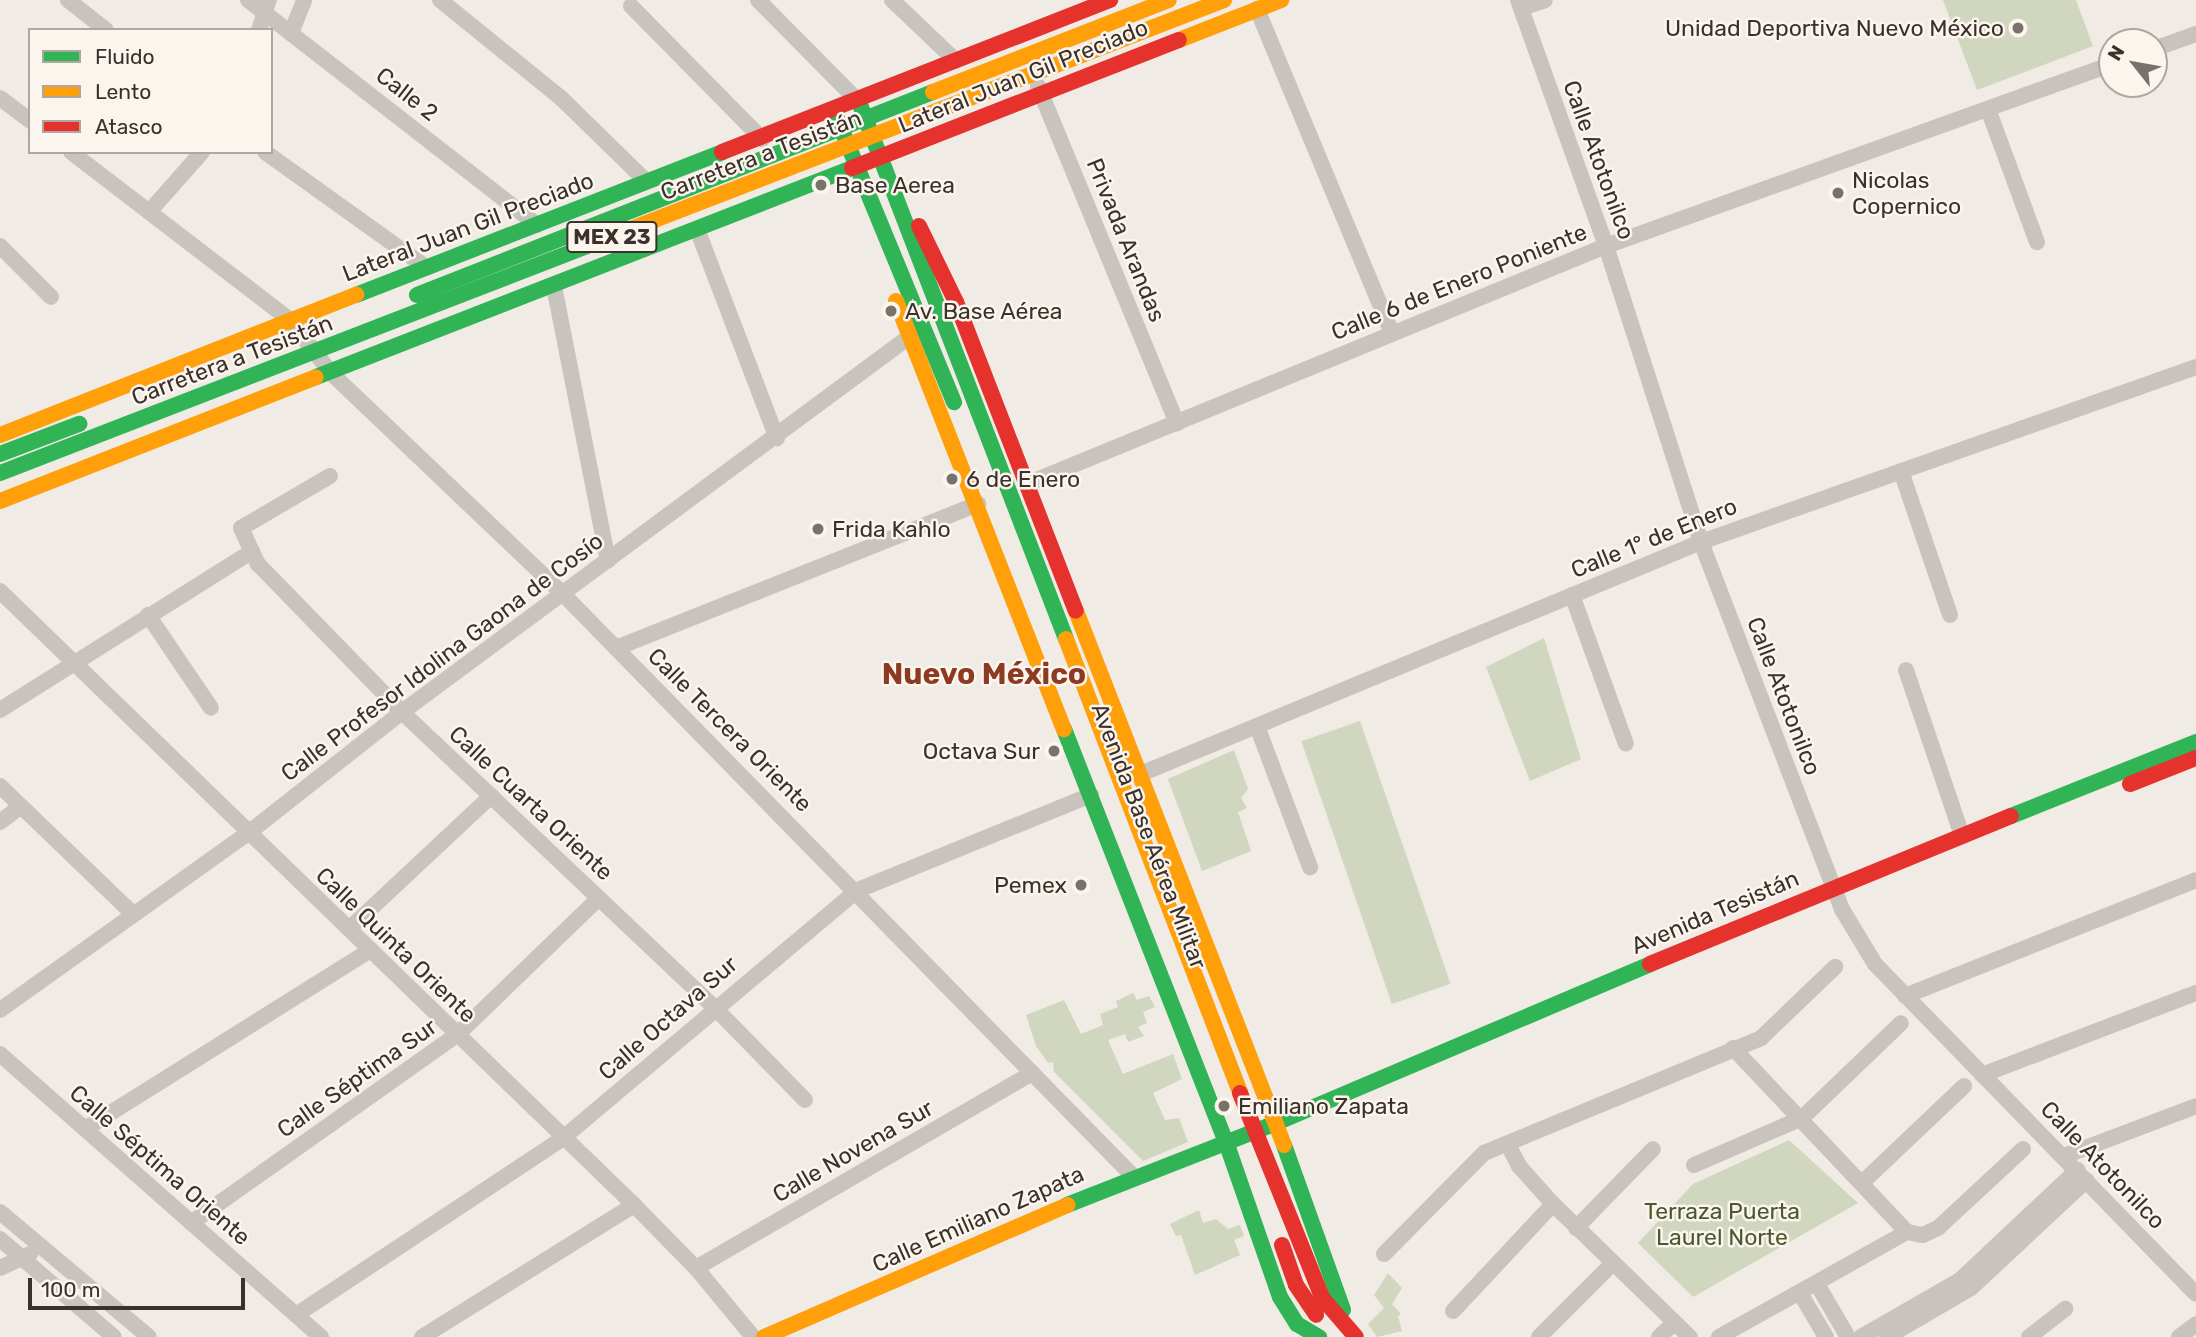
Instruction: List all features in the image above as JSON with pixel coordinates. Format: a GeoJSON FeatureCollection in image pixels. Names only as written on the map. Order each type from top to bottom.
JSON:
{"type":"FeatureCollection","features":[{"type":"Feature","properties":{"kind":"main road","name":"Lateral Juan Gil Preciado"},"geometry":{"type":"LineString","coordinates":[[0,435],[646,181],[859,102],[1079,6],[1110,0]]}},
{"type":"Feature","properties":{"kind":"main road","name":"Carretera a Tesistán"},"geometry":{"type":"LineString","coordinates":[[0,454],[305,339],[1169,0]]}},
{"type":"Feature","properties":{"kind":"main road","name":"Carretera a Tesistán"},"geometry":{"type":"LineString","coordinates":[[0,474],[1224,0]]}},
{"type":"Feature","properties":{"kind":"main road","name":"Lateral Juan Gil Preciado"},"geometry":{"type":"LineString","coordinates":[[0,500],[856,169],[1281,0]]}},
{"type":"Feature","properties":{"kind":"main road","name":"Avenida Base Aérea Militar"},"geometry":{"type":"LineString","coordinates":[[859,102],[894,188],[926,287],[1250,1137],[1296,1285],[1335,1337]]}},
{"type":"Feature","properties":{"kind":"main road","name":"Avenida Base Aérea Militar"},"geometry":{"type":"LineString","coordinates":[[834,111],[1250,1137],[1316,1286],[1353,1334]]}},
{"type":"Feature","properties":{"kind":"main road","name":"Avenida Base Aérea Militar"},"geometry":{"type":"LineString","coordinates":[[894,188],[919,226],[956,302],[1138,775],[1278,1128],[1353,1334]]}},
{"type":"Feature","properties":{"kind":"main road","name":"Avenida Base Aérea Militar"},"geometry":{"type":"LineString","coordinates":[[864,190],[868,224],[909,337],[978,504],[1091,795],[1280,1297],[1301,1331],[1319,1337]]}},
{"type":"Feature","properties":{"kind":"main road","name":"Avenida Tesistán"},"geometry":{"type":"LineString","coordinates":[[1250,1137],[1278,1128],[1835,892],[1962,835],[2196,742]]}},
{"type":"Feature","properties":{"kind":"main road","name":"Avenida Tesistán"},"geometry":{"type":"LineString","coordinates":[[1835,892],[2196,758]]}},
{"type":"Feature","properties":{"kind":"main road","name":"Calle Emiliano Zapata"},"geometry":{"type":"LineString","coordinates":[[764,1337],[1133,1176],[1250,1137]]}},
{"type":"Feature","properties":{"kind":"street"},"geometry":{"type":"LineString","coordinates":[[68,0],[103,28]]}},
{"type":"Feature","properties":{"kind":"street","name":"Calle 2"},"geometry":{"type":"LineString","coordinates":[[248,0],[267,6],[291,33],[537,225]]}},
{"type":"Feature","properties":{"kind":"street"},"geometry":{"type":"LineString","coordinates":[[291,33],[304,0]]}},
{"type":"Feature","properties":{"kind":"street"},"geometry":{"type":"LineString","coordinates":[[440,0],[561,98],[646,181]]}},
{"type":"Feature","properties":{"kind":"street"},"geometry":{"type":"LineString","coordinates":[[758,0],[859,102]]}},
{"type":"Feature","properties":{"kind":"street"},"geometry":{"type":"LineString","coordinates":[[892,0],[956,61]]}},
{"type":"Feature","properties":{"kind":"street"},"geometry":{"type":"LineString","coordinates":[[1520,4],[1545,0]]}},
{"type":"Feature","properties":{"kind":"street","name":"Calle Atotonilco"},"geometry":{"type":"LineString","coordinates":[[1520,4],[1606,246],[1700,542],[1835,892],[1866,953],[2196,1294]]}},
{"type":"Feature","properties":{"kind":"street"},"geometry":{"type":"LineString","coordinates":[[260,28],[267,6]]}},
{"type":"Feature","properties":{"kind":"street"},"geometry":{"type":"LineString","coordinates":[[631,6],[762,139]]}},
{"type":"Feature","properties":{"kind":"street"},"geometry":{"type":"LineString","coordinates":[[1257,9],[1392,333]]}},
{"type":"Feature","properties":{"kind":"street"},"geometry":{"type":"LineString","coordinates":[[2168,44],[2196,34]]}},
{"type":"Feature","properties":{"kind":"street","name":"Calle 6 de Enero Poniente"},"geometry":{"type":"LineString","coordinates":[[1027,484],[1606,246],[2098,69]]}},
{"type":"Feature","properties":{"kind":"street","name":"Privada Arandas"},"geometry":{"type":"LineString","coordinates":[[1034,74],[1177,424]]}},
{"type":"Feature","properties":{"kind":"street"},"geometry":{"type":"LineString","coordinates":[[0,98],[28,119]]}},
{"type":"Feature","properties":{"kind":"street"},"geometry":{"type":"LineString","coordinates":[[1988,109],[2037,242]]}},
{"type":"Feature","properties":{"kind":"street","name":"Calle Tercera Oriente"},"geometry":{"type":"LineString","coordinates":[[74,154],[292,321],[331,373],[563,594],[858,890],[1133,1176]]}},
{"type":"Feature","properties":{"kind":"street"},"geometry":{"type":"LineString","coordinates":[[149,212],[200,154]]}},
{"type":"Feature","properties":{"kind":"street"},"geometry":{"type":"LineString","coordinates":[[268,154],[427,268]]}},
{"type":"Feature","properties":{"kind":"street"},"geometry":{"type":"LineString","coordinates":[[697,229],[777,438]]}},
{"type":"Feature","properties":{"kind":"street"},"geometry":{"type":"LineString","coordinates":[[0,246],[51,297]]}},
{"type":"Feature","properties":{"kind":"street"},"geometry":{"type":"LineString","coordinates":[[554,286],[608,561]]}},
{"type":"Feature","properties":{"kind":"street","name":"Calle Profesor Idolina Gaona de Cosío"},"geometry":{"type":"LineString","coordinates":[[0,1010],[247,834],[402,712],[777,438],[909,337]]}},
{"type":"Feature","properties":{"kind":"street","name":"Calle 1° de Enero"},"geometry":{"type":"LineString","coordinates":[[1138,775],[1700,542],[2196,367]]}},
{"type":"Feature","properties":{"kind":"street"},"geometry":{"type":"LineString","coordinates":[[1901,471],[1950,615]]}},
{"type":"Feature","properties":{"kind":"street","name":"Calle Cuarta Oriente"},"geometry":{"type":"LineString","coordinates":[[330,476],[241,528],[258,564],[402,712],[714,1007],[805,1100]]}},
{"type":"Feature","properties":{"kind":"street"},"geometry":{"type":"LineString","coordinates":[[616,648],[978,504]]}},
{"type":"Feature","properties":{"kind":"street"},"geometry":{"type":"LineString","coordinates":[[0,710],[70,663],[252,551]]}},
{"type":"Feature","properties":{"kind":"street","name":"Calle Quinta Oriente"},"geometry":{"type":"LineString","coordinates":[[0,591],[70,663],[634,1205],[696,1268],[753,1337]]}},
{"type":"Feature","properties":{"kind":"street"},"geometry":{"type":"LineString","coordinates":[[1572,595],[1626,744]]}},
{"type":"Feature","properties":{"kind":"street"},"geometry":{"type":"LineString","coordinates":[[148,615],[211,708]]}},
{"type":"Feature","properties":{"kind":"street"},"geometry":{"type":"LineString","coordinates":[[1906,670],[1962,835]]}},
{"type":"Feature","properties":{"kind":"street"},"geometry":{"type":"LineString","coordinates":[[1257,726],[1310,867]]}},
{"type":"Feature","properties":{"kind":"street"},"geometry":{"type":"LineString","coordinates":[[0,786],[133,914]]}},
{"type":"Feature","properties":{"kind":"street","name":"Calle Octava Sur"},"geometry":{"type":"LineString","coordinates":[[296,1315],[563,1138],[714,1007],[858,890],[1091,795]]}},
{"type":"Feature","properties":{"kind":"street"},"geometry":{"type":"LineString","coordinates":[[349,929],[491,796]]}},
{"type":"Feature","properties":{"kind":"street"},"geometry":{"type":"LineString","coordinates":[[0,822],[20,807]]}},
{"type":"Feature","properties":{"kind":"street"},"geometry":{"type":"LineString","coordinates":[[1905,996],[2196,880]]}},
{"type":"Feature","properties":{"kind":"street","name":"Calle Séptima Sur"},"geometry":{"type":"LineString","coordinates":[[191,1223],[457,1035],[599,898]]}},
{"type":"Feature","properties":{"kind":"street"},"geometry":{"type":"LineString","coordinates":[[85,1129],[370,950]]}},
{"type":"Feature","properties":{"kind":"street"},"geometry":{"type":"LineString","coordinates":[[1384,1254],[1484,1153],[1761,1038],[1835,967]]}},
{"type":"Feature","properties":{"kind":"street"},"geometry":{"type":"LineString","coordinates":[[1982,1075],[2196,993]]}},
{"type":"Feature","properties":{"kind":"street"},"geometry":{"type":"LineString","coordinates":[[1694,1165],[1802,1118],[1901,1023]]}},
{"type":"Feature","properties":{"kind":"street"},"geometry":{"type":"LineString","coordinates":[[1733,1048],[1864,1181],[1907,1232],[1923,1235],[1938,1228],[2023,1149]]}},
{"type":"Feature","properties":{"kind":"street","name":"Calle Séptima Oriente"},"geometry":{"type":"LineString","coordinates":[[0,1054],[296,1315],[309,1334]]}},
{"type":"Feature","properties":{"kind":"street","name":"Calle Novena Sur"},"geometry":{"type":"LineString","coordinates":[[696,1268],[1033,1073]]}},
{"type":"Feature","properties":{"kind":"street"},"geometry":{"type":"LineString","coordinates":[[1864,1181],[1964,1086]]}},
{"type":"Feature","properties":{"kind":"street"},"geometry":{"type":"LineString","coordinates":[[2064,1156],[2196,1106]]}},
{"type":"Feature","properties":{"kind":"street"},"geometry":{"type":"LineString","coordinates":[[1508,1145],[1519,1166],[1553,1204],[1690,1337]]}},
{"type":"Feature","properties":{"kind":"street"},"geometry":{"type":"LineString","coordinates":[[1576,1228],[1653,1149]]}},
{"type":"Feature","properties":{"kind":"street"},"geometry":{"type":"LineString","coordinates":[[1861,1337],[1959,1280],[2082,1175]]}},
{"type":"Feature","properties":{"kind":"street"},"geometry":{"type":"LineString","coordinates":[[1887,1337],[1971,1288],[2082,1175]]}},
{"type":"Feature","properties":{"kind":"street"},"geometry":{"type":"LineString","coordinates":[[1453,1311],[1553,1204]]}},
{"type":"Feature","properties":{"kind":"street"},"geometry":{"type":"LineString","coordinates":[[422,1337],[634,1205]]}},
{"type":"Feature","properties":{"kind":"street"},"geometry":{"type":"LineString","coordinates":[[0,1212],[147,1337]]}},
{"type":"Feature","properties":{"kind":"street"},"geometry":{"type":"LineString","coordinates":[[1719,1337],[1907,1232]]}},
{"type":"Feature","properties":{"kind":"street"},"geometry":{"type":"LineString","coordinates":[[0,1239],[114,1337]]}},
{"type":"Feature","properties":{"kind":"street"},"geometry":{"type":"LineString","coordinates":[[0,1268],[43,1248]]}},
{"type":"Feature","properties":{"kind":"street"},"geometry":{"type":"LineString","coordinates":[[1539,1337],[1613,1263]]}},
{"type":"Feature","properties":{"kind":"street"},"geometry":{"type":"LineString","coordinates":[[1817,1284],[1848,1337]]}},
{"type":"Feature","properties":{"kind":"street"},"geometry":{"type":"LineString","coordinates":[[1800,1293],[1826,1337]]}},
{"type":"Feature","properties":{"kind":"street"},"geometry":{"type":"LineString","coordinates":[[2029,1337],[2065,1309]]}},
{"type":"Feature","properties":{"kind":"street"},"geometry":{"type":"LineString","coordinates":[[1659,1337],[1674,1323]]}},
{"type":"Feature","properties":{"kind":"street"},"geometry":{"type":"LineString","coordinates":[[2179,1337],[2196,1325]]}},
{"type":"Feature","properties":{"kind":"green space","name":"Unidad Deportiva Nuevo México"},"geometry":{"type":"Polygon","coordinates":[[[1943,0],[2076,0],[2093,46],[1977,90],[1943,0]]]}},
{"type":"Feature","properties":{"kind":"green space"},"geometry":{"type":"Polygon","coordinates":[[[1544,638],[1581,759],[1530,781],[1486,667],[1544,638]]]}},
{"type":"Feature","properties":{"kind":"green space"},"geometry":{"type":"Polygon","coordinates":[[[1360,721],[1451,984],[1392,1004],[1301,741],[1360,721]]]}},
{"type":"Feature","properties":{"kind":"green space"},"geometry":{"type":"Polygon","coordinates":[[[1234,750],[1248,789],[1241,798],[1247,808],[1238,812],[1251,851],[1202,871],[1168,779],[1234,750]]]}},
{"type":"Feature","properties":{"kind":"green space"},"geometry":{"type":"Polygon","coordinates":[[[1133,993],[1137,1000],[1149,996],[1155,1007],[1143,1012],[1147,1023],[1138,1027],[1144,1036],[1128,1042],[1125,1034],[1108,1040],[1123,1074],[1173,1054],[1182,1079],[1153,1093],[1165,1120],[1179,1118],[1188,1142],[1143,1161],[1054,1072],[1053,1062],[1048,1063],[1036,1046],[1026,1015],[1064,1000],[1081,1034],[1103,1025],[1100,1014],[1118,1007],[1116,1001],[1133,993]]]}},
{"type":"Feature","properties":{"kind":"green space","name":"Terraza Puerta Laurel Norte"},"geometry":{"type":"Polygon","coordinates":[[[1789,1140],[1858,1203],[1693,1297],[1638,1243],[1693,1184],[1789,1140]]]}},
{"type":"Feature","properties":{"kind":"green space"},"geometry":{"type":"Polygon","coordinates":[[[1199,1210],[1203,1223],[1216,1219],[1228,1229],[1240,1225],[1244,1236],[1234,1240],[1240,1255],[1195,1275],[1181,1235],[1176,1236],[1170,1224],[1199,1210]]]}},
{"type":"Feature","properties":{"kind":"green space"},"geometry":{"type":"Polygon","coordinates":[[[1388,1273],[1402,1288],[1392,1304],[1401,1314],[1398,1316],[1402,1331],[1377,1337],[1368,1324],[1384,1308],[1374,1295],[1388,1273]]]}},
{"type":"Feature","properties":{"kind":"traffic: fast"},"geometry":{"type":"LineString","coordinates":[[417,295],[933,92]]}},
{"type":"Feature","properties":{"kind":"traffic: fast"},"geometry":{"type":"LineString","coordinates":[[859,102],[1066,639]]}},
{"type":"Feature","properties":{"kind":"traffic: fast"},"geometry":{"type":"LineString","coordinates":[[834,111],[954,402]]}},
{"type":"Feature","properties":{"kind":"traffic: fast"},"geometry":{"type":"LineString","coordinates":[[356,295],[722,152]]}},
{"type":"Feature","properties":{"kind":"traffic: fast"},"geometry":{"type":"LineString","coordinates":[[316,377],[852,168]]}},
{"type":"Feature","properties":{"kind":"traffic: fast"},"geometry":{"type":"LineString","coordinates":[[0,473],[600,241]]}},
{"type":"Feature","properties":{"kind":"traffic: fast"},"geometry":{"type":"LineString","coordinates":[[0,454],[79,424]]}},
{"type":"Feature","properties":{"kind":"traffic: fast"},"geometry":{"type":"LineString","coordinates":[[1064,729],[1226,1142],[1280,1297],[1297,1324],[1319,1337]]}},
{"type":"Feature","properties":{"kind":"traffic: fast"},"geometry":{"type":"LineString","coordinates":[[2011,816],[2196,742]]}},
{"type":"Feature","properties":{"kind":"traffic: fast"},"geometry":{"type":"LineString","coordinates":[[1067,1205],[1276,1123],[1650,964]]}},
{"type":"Feature","properties":{"kind":"traffic: fast"},"geometry":{"type":"LineString","coordinates":[[1284,1145],[1343,1310]]}},
{"type":"Feature","properties":{"kind":"traffic: slow"},"geometry":{"type":"LineString","coordinates":[[933,92],[1169,0]]}},
{"type":"Feature","properties":{"kind":"traffic: slow"},"geometry":{"type":"LineString","coordinates":[[600,241],[1224,0]]}},
{"type":"Feature","properties":{"kind":"traffic: slow"},"geometry":{"type":"LineString","coordinates":[[1179,40],[1281,0]]}},
{"type":"Feature","properties":{"kind":"traffic: slow"},"geometry":{"type":"LineString","coordinates":[[0,435],[356,295]]}},
{"type":"Feature","properties":{"kind":"traffic: slow"},"geometry":{"type":"LineString","coordinates":[[896,301],[1064,729]]}},
{"type":"Feature","properties":{"kind":"traffic: slow"},"geometry":{"type":"LineString","coordinates":[[0,501],[316,377]]}},
{"type":"Feature","properties":{"kind":"traffic: slow"},"geometry":{"type":"LineString","coordinates":[[1076,611],[1284,1145]]}},
{"type":"Feature","properties":{"kind":"traffic: slow"},"geometry":{"type":"LineString","coordinates":[[1066,639],[1240,1093]]}},
{"type":"Feature","properties":{"kind":"traffic: slow"},"geometry":{"type":"LineString","coordinates":[[764,1337],[1067,1205]]}},
{"type":"Feature","properties":{"kind":"traffic: jam"},"geometry":{"type":"LineString","coordinates":[[722,152],[1110,0]]}},
{"type":"Feature","properties":{"kind":"traffic: jam"},"geometry":{"type":"LineString","coordinates":[[852,168],[1179,40]]}},
{"type":"Feature","properties":{"kind":"traffic: jam"},"geometry":{"type":"LineString","coordinates":[[919,226],[956,302],[1076,611]]}},
{"type":"Feature","properties":{"kind":"traffic: jam"},"geometry":{"type":"LineString","coordinates":[[2130,784],[2196,758]]}},
{"type":"Feature","properties":{"kind":"traffic: jam"},"geometry":{"type":"LineString","coordinates":[[1650,964],[2011,816]]}},
{"type":"Feature","properties":{"kind":"traffic: jam"},"geometry":{"type":"LineString","coordinates":[[1240,1093],[1323,1299],[1356,1337]]}},
{"type":"Feature","properties":{"kind":"traffic: jam"},"geometry":{"type":"LineString","coordinates":[[1282,1245],[1296,1285],[1316,1315]]}},
{"type":"Feature","properties":{"kind":"place","name":"Unidad Deportiva Nuevo México"},"geometry":{"type":"Point","coordinates":[2018,28]}},
{"type":"Feature","properties":{"kind":"place","name":"Base Aerea"},"geometry":{"type":"Point","coordinates":[821,185]}},
{"type":"Feature","properties":{"kind":"place","name":"Nicolas Copernico"},"geometry":{"type":"Point","coordinates":[1838,193]}},
{"type":"Feature","properties":{"kind":"place","name":"Av. Base Aérea"},"geometry":{"type":"Point","coordinates":[891,311]}},
{"type":"Feature","properties":{"kind":"place","name":"6 de Enero"},"geometry":{"type":"Point","coordinates":[952,479]}},
{"type":"Feature","properties":{"kind":"place","name":"Frida Kahlo"},"geometry":{"type":"Point","coordinates":[818,529]}},
{"type":"Feature","properties":{"kind":"place","name":"Octava Sur"},"geometry":{"type":"Point","coordinates":[1054,751]}},
{"type":"Feature","properties":{"kind":"place","name":"Pemex"},"geometry":{"type":"Point","coordinates":[1081,885]}},
{"type":"Feature","properties":{"kind":"place","name":"Emiliano Zapata"},"geometry":{"type":"Point","coordinates":[1224,1106]}},
{"type":"Feature","properties":{"kind":"district","name":"Nuevo México"},"geometry":{"type":"Point","coordinates":[984,674]}}]}
